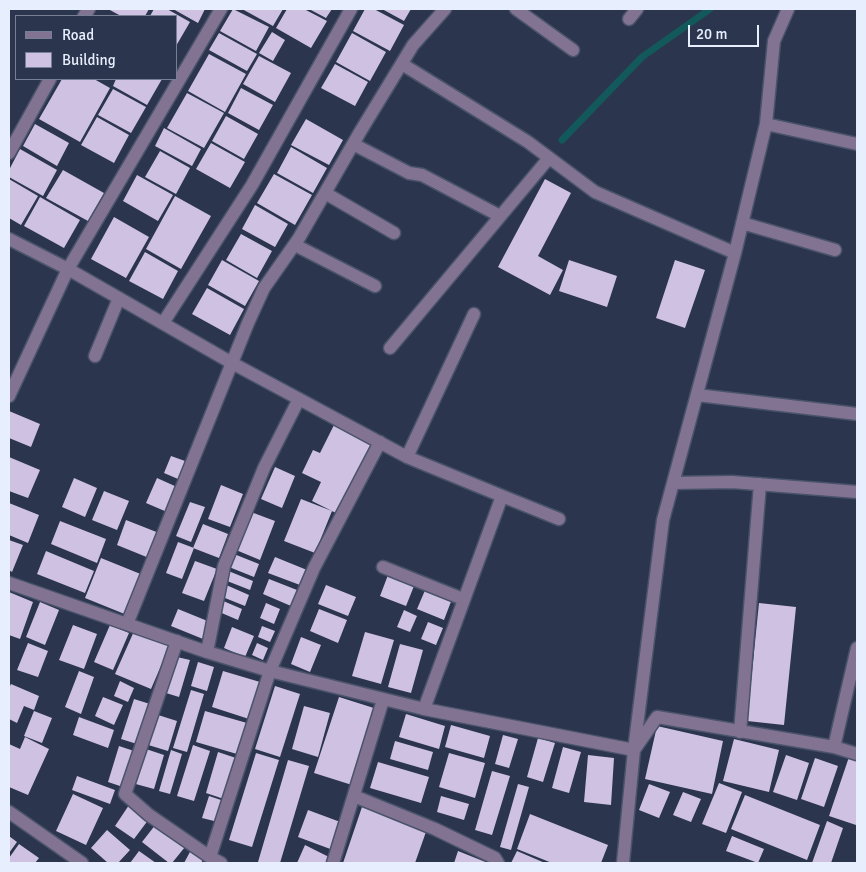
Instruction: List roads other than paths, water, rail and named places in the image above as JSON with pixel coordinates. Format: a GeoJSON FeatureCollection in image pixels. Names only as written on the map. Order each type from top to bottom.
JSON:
{"type":"FeatureCollection","features":[{"type":"Feature","properties":{"kind":"street"},"geometry":{"type":"LineString","coordinates":[[9,396],[68,269],[221,9]]}},
{"type":"Feature","properties":{"kind":"street"},"geometry":{"type":"LineString","coordinates":[[163,323],[252,185],[350,9]]}},
{"type":"Feature","properties":{"kind":"street"},"geometry":{"type":"LineString","coordinates":[[127,624],[264,288],[294,245],[413,45],[445,9]]}},
{"type":"Feature","properties":{"kind":"street"},"geometry":{"type":"LineString","coordinates":[[516,9],[573,50]]}},
{"type":"Feature","properties":{"kind":"street"},"geometry":{"type":"LineString","coordinates":[[629,19],[637,9]]}},
{"type":"Feature","properties":{"kind":"street"},"geometry":{"type":"LineString","coordinates":[[623,863],[634,750],[663,520],[735,253],[766,124],[774,41],[788,9]]}},
{"type":"Feature","properties":{"kind":"street"},"geometry":{"type":"LineString","coordinates":[[402,64],[528,142],[595,192],[735,253]]}},
{"type":"Feature","properties":{"kind":"street"},"geometry":{"type":"LineString","coordinates":[[9,153],[49,80]]}},
{"type":"Feature","properties":{"kind":"street"},"geometry":{"type":"LineString","coordinates":[[766,124],[857,144]]}},
{"type":"Feature","properties":{"kind":"street"},"geometry":{"type":"LineString","coordinates":[[353,144],[409,173],[422,175],[500,216]]}},
{"type":"Feature","properties":{"kind":"street"},"geometry":{"type":"LineString","coordinates":[[390,348],[549,158]]}},
{"type":"Feature","properties":{"kind":"street"},"geometry":{"type":"LineString","coordinates":[[325,193],[394,233]]}},
{"type":"Feature","properties":{"kind":"street"},"geometry":{"type":"LineString","coordinates":[[742,223],[835,250]]}},
{"type":"Feature","properties":{"kind":"street"},"geometry":{"type":"LineString","coordinates":[[9,239],[68,269],[232,363],[407,457],[559,519]]}},
{"type":"Feature","properties":{"kind":"street"},"geometry":{"type":"LineString","coordinates":[[294,245],[375,286]]}},
{"type":"Feature","properties":{"kind":"street"},"geometry":{"type":"LineString","coordinates":[[95,356],[119,298]]}},
{"type":"Feature","properties":{"kind":"street"},"geometry":{"type":"LineString","coordinates":[[407,457],[474,314]]}},
{"type":"Feature","properties":{"kind":"street"},"geometry":{"type":"LineString","coordinates":[[697,395],[857,414]]}},
{"type":"Feature","properties":{"kind":"street"},"geometry":{"type":"LineString","coordinates":[[207,652],[224,566],[264,468],[299,400]]}},
{"type":"Feature","properties":{"kind":"street"},"geometry":{"type":"LineString","coordinates":[[176,641],[125,794],[149,815],[216,860],[270,671],[314,568],[380,442]]}},
{"type":"Feature","properties":{"kind":"street"},"geometry":{"type":"LineString","coordinates":[[673,483],[732,482],[857,492]]}},
{"type":"Feature","properties":{"kind":"street"},"geometry":{"type":"LineString","coordinates":[[740,732],[760,484]]}},
{"type":"Feature","properties":{"kind":"street"},"geometry":{"type":"LineString","coordinates":[[424,709],[502,496]]}},
{"type":"Feature","properties":{"kind":"street"},"geometry":{"type":"LineString","coordinates":[[383,567],[463,599]]}},
{"type":"Feature","properties":{"kind":"street"},"geometry":{"type":"LineString","coordinates":[[9,583],[207,652],[270,671],[424,709],[634,750]]}},
{"type":"Feature","properties":{"kind":"street"},"geometry":{"type":"LineString","coordinates":[[834,747],[857,648]]}},
{"type":"Feature","properties":{"kind":"street"},"geometry":{"type":"LineString","coordinates":[[334,863],[383,700]]}},
{"type":"Feature","properties":{"kind":"street"},"geometry":{"type":"LineString","coordinates":[[634,750],[657,717],[834,747],[857,754]]}},
{"type":"Feature","properties":{"kind":"street"},"geometry":{"type":"LineString","coordinates":[[354,796],[436,829],[494,858],[498,863]]}},
{"type":"Feature","properties":{"kind":"street"},"geometry":{"type":"LineString","coordinates":[[9,812],[82,863]]}},
{"type":"Feature","properties":{"kind":"waterway"},"geometry":{"type":"LineString","coordinates":[[562,140],[642,57],[710,9]]}}]}
